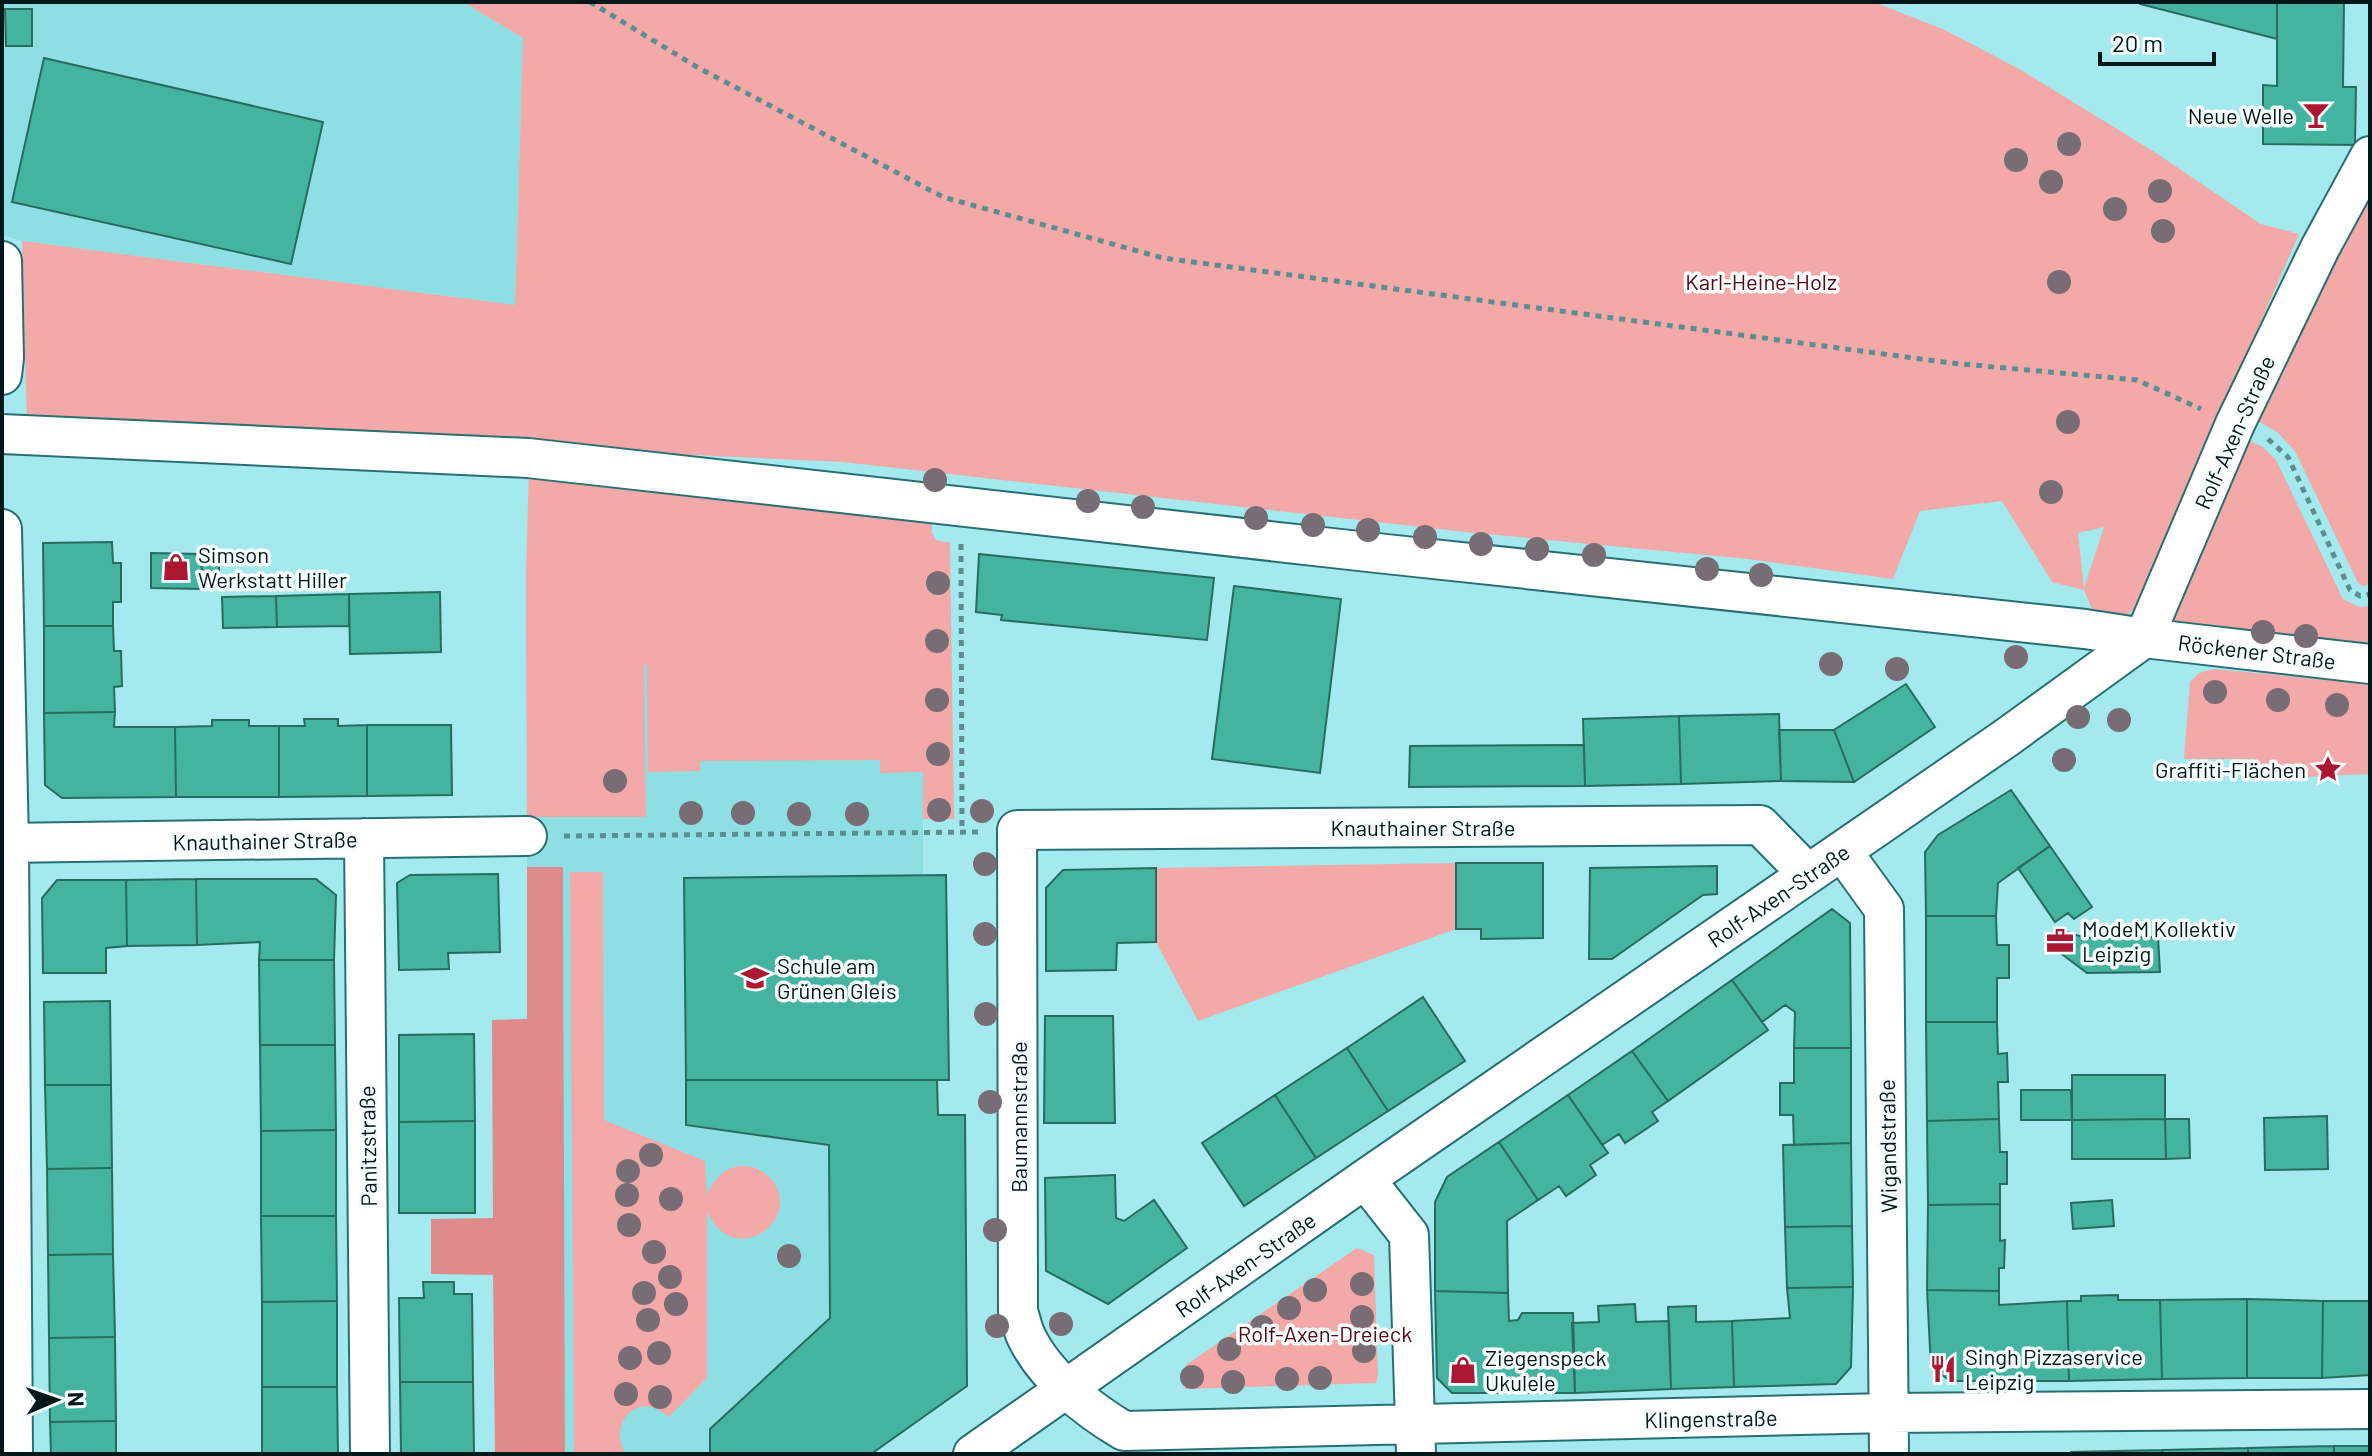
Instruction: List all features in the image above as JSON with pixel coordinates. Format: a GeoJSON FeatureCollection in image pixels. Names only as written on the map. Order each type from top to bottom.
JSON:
{"type":"FeatureCollection","features":[{"type":"Feature","properties":{"kind":"street","name":"Rolf-Axen-Straße"},"geometry":{"type":"LineString","coordinates":[[973,1454],[1365,1179],[2006,738],[2144,638],[2235,424],[2320,248],[2370,156]]}},
{"type":"Feature","properties":{"kind":"street"},"geometry":{"type":"LineString","coordinates":[[2,230],[2,375]]}},
{"type":"Feature","properties":{"kind":"street","name":"Röckener Straße"},"geometry":{"type":"LineString","coordinates":[[2,434],[528,458],[2085,629],[2370,664]]}},
{"type":"Feature","properties":{"kind":"street"},"geometry":{"type":"LineString","coordinates":[[2,529],[13,1454]]}},
{"type":"Feature","properties":{"kind":"street","name":"Knauthainer Straße"},"geometry":{"type":"LineString","coordinates":[[1017,830],[1760,825],[1808,874]]}},
{"type":"Feature","properties":{"kind":"street","name":"Baumannstraße"},"geometry":{"type":"LineString","coordinates":[[1017,830],[1018,1312],[1026,1336],[1043,1362],[1066,1387]]}},
{"type":"Feature","properties":{"kind":"street","name":"Knauthainer Straße"},"geometry":{"type":"LineString","coordinates":[[6,843],[527,836]]}},
{"type":"Feature","properties":{"kind":"street","name":"Panitzstraße"},"geometry":{"type":"LineString","coordinates":[[364,838],[370,1454]]}},
{"type":"Feature","properties":{"kind":"street","name":"Wigandstraße"},"geometry":{"type":"LineString","coordinates":[[1842,851],[1884,909],[1889,1454]]}},
{"type":"Feature","properties":{"kind":"street"},"geometry":{"type":"LineString","coordinates":[[1365,1179],[1409,1235],[1416,1440]]}},
{"type":"Feature","properties":{"kind":"street","name":"Klingenstraße"},"geometry":{"type":"LineString","coordinates":[[1066,1387],[1124,1431],[1416,1440],[1889,1413],[2370,1409]]}},
{"type":"Feature","properties":{"kind":"path"},"geometry":{"type":"LineString","coordinates":[[590,2],[697,67],[943,197],[1163,258],[1951,363],[2137,380],[2269,439],[2288,457],[2350,590],[2360,596],[2370,594]]}},
{"type":"Feature","properties":{"kind":"path"},"geometry":{"type":"LineString","coordinates":[[527,836],[962,832],[961,507]]}},
{"type":"Feature","properties":{"kind":"shaded area"},"geometry":{"type":"Polygon","coordinates":[[[2,2],[463,2],[523,38],[515,305],[22,241],[2,235],[2,2]]]}},
{"type":"Feature","properties":{"kind":"shaded area","name":"Schule am Grünen Gleis"},"geometry":{"type":"Polygon","coordinates":[[[526,572],[592,584],[923,588],[923,875],[946,875],[949,1080],[937,1081],[938,1114],[965,1115],[967,1386],[871,1454],[565,1454],[563,867],[527,867],[526,572]]]}},
{"type":"Feature","properties":{"kind":"shaded area"},"geometry":{"type":"Polygon","coordinates":[[[527,867],[563,867],[565,1454],[495,1454],[493,1275],[431,1274],[431,1219],[493,1218],[492,1020],[527,1019],[527,867]]]}},
{"type":"Feature","properties":{"kind":"green space","name":"Karl-Heine-Holz"},"geometry":{"type":"Polygon","coordinates":[[[463,2],[1874,2],[1945,30],[2021,70],[2156,153],[2261,224],[2299,234],[2137,606],[2115,626],[2096,619],[2084,590],[2052,582],[2002,501],[1920,511],[1893,579],[1748,559],[1465,532],[843,462],[27,424],[22,241],[515,305],[523,38],[463,2]],[[2104,527],[2078,533],[2084,588],[2104,527]]]}},
{"type":"Feature","properties":{"kind":"green space"},"geometry":{"type":"Polygon","coordinates":[[[2370,198],[2370,584],[2363,586],[2358,583],[2295,451],[2277,432],[2254,419],[2346,232],[2370,198]]]}},
{"type":"Feature","properties":{"kind":"green space"},"geometry":{"type":"Polygon","coordinates":[[[2245,439],[2263,447],[2276,460],[2343,599],[2359,607],[2370,606],[2370,652],[2167,632],[2245,439]]]}},
{"type":"Feature","properties":{"kind":"green space"},"geometry":{"type":"Polygon","coordinates":[[[529,469],[932,515],[932,533],[936,540],[950,543],[954,819],[923,819],[923,772],[880,773],[880,760],[700,761],[700,771],[648,772],[647,664],[644,665],[646,817],[527,817],[526,572],[529,469]]]}},
{"type":"Feature","properties":{"kind":"green space"},"geometry":{"type":"Polygon","coordinates":[[[2214,669],[2370,684],[2370,774],[2262,779],[2254,759],[2184,759],[2190,682],[2199,673],[2214,669]]]}},
{"type":"Feature","properties":{"kind":"green space"},"geometry":{"type":"Polygon","coordinates":[[[1456,863],[1456,929],[1198,1021],[1156,942],[1156,868],[1456,863]]]}},
{"type":"Feature","properties":{"kind":"green space"},"geometry":{"type":"Polygon","coordinates":[[[570,872],[603,872],[604,1120],[705,1161],[707,1195],[720,1175],[743,1166],[765,1174],[779,1195],[779,1210],[773,1223],[762,1233],[747,1238],[732,1237],[718,1229],[707,1211],[707,1378],[669,1417],[647,1407],[630,1412],[621,1426],[620,1436],[626,1454],[574,1454],[570,872]]]}},
{"type":"Feature","properties":{"kind":"green space","name":"Rolf-Axen-Dreieck"},"geometry":{"type":"Polygon","coordinates":[[[1357,1248],[1374,1255],[1376,1383],[1185,1389],[1186,1365],[1357,1248]]]}},
{"type":"Feature","properties":{"kind":"building"},"geometry":{"type":"Polygon","coordinates":[[[2277,2],[2277,39],[2140,4],[2277,2]]]}},
{"type":"Feature","properties":{"kind":"building"},"geometry":{"type":"Polygon","coordinates":[[[2277,2],[2344,2],[2343,87],[2356,87],[2355,145],[2263,144],[2263,85],[2277,86],[2277,2]]]}},
{"type":"Feature","properties":{"kind":"building"},"geometry":{"type":"Polygon","coordinates":[[[5,9],[32,9],[32,46],[6,46],[5,9]]]}},
{"type":"Feature","properties":{"kind":"building"},"geometry":{"type":"Polygon","coordinates":[[[44,58],[323,122],[291,264],[12,202],[44,58]]]}},
{"type":"Feature","properties":{"kind":"building"},"geometry":{"type":"Polygon","coordinates":[[[112,542],[113,563],[121,563],[121,602],[113,602],[113,626],[44,626],[43,543],[112,542]]]}},
{"type":"Feature","properties":{"kind":"building","name":"Simson Werkstatt Hiller"},"geometry":{"type":"Polygon","coordinates":[[[151,553],[202,554],[201,589],[151,588],[151,553]]]}},
{"type":"Feature","properties":{"kind":"building"},"geometry":{"type":"Polygon","coordinates":[[[202,554],[219,554],[219,580],[202,580],[202,554]]]}},
{"type":"Feature","properties":{"kind":"building"},"geometry":{"type":"Polygon","coordinates":[[[979,554],[1214,578],[1207,640],[1001,620],[1002,615],[976,612],[979,554]]]}},
{"type":"Feature","properties":{"kind":"building"},"geometry":{"type":"Polygon","coordinates":[[[1234,586],[1341,599],[1320,773],[1212,759],[1234,586]]]}},
{"type":"Feature","properties":{"kind":"building"},"geometry":{"type":"Polygon","coordinates":[[[440,592],[441,652],[350,654],[349,594],[440,592]]]}},
{"type":"Feature","properties":{"kind":"building"},"geometry":{"type":"Polygon","coordinates":[[[349,594],[349,626],[277,627],[276,596],[349,594]]]}},
{"type":"Feature","properties":{"kind":"building"},"geometry":{"type":"Polygon","coordinates":[[[276,596],[277,627],[223,628],[222,597],[276,596]]]}},
{"type":"Feature","properties":{"kind":"building"},"geometry":{"type":"Polygon","coordinates":[[[44,626],[113,626],[114,651],[121,651],[122,686],[114,687],[115,712],[44,713],[44,626]]]}},
{"type":"Feature","properties":{"kind":"building"},"geometry":{"type":"Polygon","coordinates":[[[1906,684],[1935,727],[1854,782],[1834,730],[1906,684]]]}},
{"type":"Feature","properties":{"kind":"building"},"geometry":{"type":"Polygon","coordinates":[[[115,712],[114,727],[175,727],[176,797],[62,798],[45,785],[44,713],[115,712]]]}},
{"type":"Feature","properties":{"kind":"building"},"geometry":{"type":"Polygon","coordinates":[[[1779,714],[1781,781],[1681,784],[1679,716],[1779,714]]]}},
{"type":"Feature","properties":{"kind":"building"},"geometry":{"type":"Polygon","coordinates":[[[1679,716],[1681,784],[1585,786],[1583,719],[1679,716]]]}},
{"type":"Feature","properties":{"kind":"building"},"geometry":{"type":"Polygon","coordinates":[[[304,719],[338,719],[338,726],[367,725],[367,796],[279,797],[279,726],[305,726],[304,719]]]}},
{"type":"Feature","properties":{"kind":"building"},"geometry":{"type":"Polygon","coordinates":[[[212,720],[249,720],[249,726],[279,726],[279,797],[176,797],[175,727],[212,726],[212,720]]]}},
{"type":"Feature","properties":{"kind":"building"},"geometry":{"type":"Polygon","coordinates":[[[367,725],[451,725],[452,795],[367,796],[367,725]]]}},
{"type":"Feature","properties":{"kind":"building"},"geometry":{"type":"Polygon","coordinates":[[[1779,730],[1834,730],[1854,782],[1781,781],[1779,730]]]}},
{"type":"Feature","properties":{"kind":"building"},"geometry":{"type":"Polygon","coordinates":[[[1584,745],[1585,786],[1409,787],[1410,746],[1584,745]]]}},
{"type":"Feature","properties":{"kind":"building"},"geometry":{"type":"Polygon","coordinates":[[[2011,790],[2050,846],[1998,883],[1996,916],[1926,916],[1925,852],[1938,835],[2011,790]]]}},
{"type":"Feature","properties":{"kind":"building"},"geometry":{"type":"Polygon","coordinates":[[[2050,846],[2092,907],[2074,919],[2068,913],[2055,922],[2018,868],[2050,846]]]}},
{"type":"Feature","properties":{"kind":"building"},"geometry":{"type":"Polygon","coordinates":[[[1456,863],[1543,863],[1543,938],[1481,939],[1481,929],[1456,929],[1456,863]]]}},
{"type":"Feature","properties":{"kind":"building"},"geometry":{"type":"Polygon","coordinates":[[[1717,866],[1717,894],[1703,895],[1612,959],[1589,959],[1590,868],[1717,866]]]}},
{"type":"Feature","properties":{"kind":"building"},"geometry":{"type":"Polygon","coordinates":[[[1156,868],[1156,942],[1117,943],[1116,970],[1046,971],[1046,888],[1063,870],[1156,868]]]}},
{"type":"Feature","properties":{"kind":"building"},"geometry":{"type":"Polygon","coordinates":[[[498,874],[500,952],[448,953],[449,969],[399,970],[397,883],[410,875],[498,874]]]}},
{"type":"Feature","properties":{"kind":"building"},"geometry":{"type":"Polygon","coordinates":[[[946,875],[949,1080],[686,1080],[684,878],[946,875]]]}},
{"type":"Feature","properties":{"kind":"building"},"geometry":{"type":"Polygon","coordinates":[[[196,879],[316,879],[336,895],[334,960],[259,960],[260,942],[197,945],[196,879]]]}},
{"type":"Feature","properties":{"kind":"building"},"geometry":{"type":"Polygon","coordinates":[[[196,879],[197,945],[127,946],[126,880],[196,879]]]}},
{"type":"Feature","properties":{"kind":"building"},"geometry":{"type":"Polygon","coordinates":[[[57,880],[126,880],[127,946],[106,948],[106,973],[43,973],[42,898],[57,880]]]}},
{"type":"Feature","properties":{"kind":"building"},"geometry":{"type":"Polygon","coordinates":[[[1832,909],[1850,923],[1851,1048],[1794,1048],[1795,1012],[1785,1005],[1762,1022],[1732,980],[1832,909]]]}},
{"type":"Feature","properties":{"kind":"building"},"geometry":{"type":"Polygon","coordinates":[[[1926,916],[1996,916],[1997,945],[2009,945],[2009,978],[1997,978],[1997,1022],[1926,1022],[1926,916]]]}},
{"type":"Feature","properties":{"kind":"building"},"geometry":{"type":"Polygon","coordinates":[[[2060,930],[2086,938],[2158,937],[2160,972],[2087,973],[2051,946],[2060,930]]]}},
{"type":"Feature","properties":{"kind":"building"},"geometry":{"type":"Polygon","coordinates":[[[259,960],[334,960],[335,1045],[260,1045],[259,960]]]}},
{"type":"Feature","properties":{"kind":"building"},"geometry":{"type":"Polygon","coordinates":[[[1732,980],[1768,1030],[1668,1101],[1632,1051],[1732,980]]]}},
{"type":"Feature","properties":{"kind":"building"},"geometry":{"type":"Polygon","coordinates":[[[1423,997],[1465,1061],[1388,1111],[1347,1048],[1423,997]]]}},
{"type":"Feature","properties":{"kind":"building"},"geometry":{"type":"Polygon","coordinates":[[[110,1001],[111,1085],[45,1085],[44,1002],[110,1001]]]}},
{"type":"Feature","properties":{"kind":"building"},"geometry":{"type":"Polygon","coordinates":[[[1045,1016],[1113,1016],[1115,1123],[1044,1123],[1045,1016]]]}},
{"type":"Feature","properties":{"kind":"building"},"geometry":{"type":"Polygon","coordinates":[[[1926,1022],[1997,1022],[1998,1054],[2007,1053],[2008,1082],[1998,1082],[1999,1119],[1927,1121],[1926,1022]]]}},
{"type":"Feature","properties":{"kind":"building"},"geometry":{"type":"Polygon","coordinates":[[[474,1034],[475,1121],[399,1122],[399,1035],[474,1034]]]}},
{"type":"Feature","properties":{"kind":"building"},"geometry":{"type":"Polygon","coordinates":[[[260,1045],[335,1045],[336,1130],[261,1131],[260,1045]]]}},
{"type":"Feature","properties":{"kind":"building"},"geometry":{"type":"Polygon","coordinates":[[[1347,1048],[1388,1111],[1316,1158],[1275,1095],[1347,1048]]]}},
{"type":"Feature","properties":{"kind":"building"},"geometry":{"type":"Polygon","coordinates":[[[1794,1048],[1851,1048],[1851,1143],[1794,1145],[1793,1115],[1780,1115],[1780,1083],[1794,1083],[1794,1048]]]}},
{"type":"Feature","properties":{"kind":"building"},"geometry":{"type":"Polygon","coordinates":[[[1632,1051],[1668,1101],[1652,1112],[1658,1121],[1625,1143],[1619,1134],[1602,1145],[1568,1095],[1632,1051]]]}},
{"type":"Feature","properties":{"kind":"building"},"geometry":{"type":"Polygon","coordinates":[[[2072,1075],[2165,1075],[2165,1119],[2072,1120],[2072,1075]]]}},
{"type":"Feature","properties":{"kind":"building"},"geometry":{"type":"Polygon","coordinates":[[[686,1080],[937,1080],[938,1115],[965,1115],[967,1386],[871,1454],[710,1454],[710,1429],[830,1318],[829,1145],[686,1125],[686,1080]]]}},
{"type":"Feature","properties":{"kind":"building"},"geometry":{"type":"Polygon","coordinates":[[[45,1085],[111,1085],[112,1168],[47,1169],[45,1085]]]}},
{"type":"Feature","properties":{"kind":"building"},"geometry":{"type":"Polygon","coordinates":[[[2021,1090],[2071,1090],[2072,1120],[2021,1120],[2021,1090]]]}},
{"type":"Feature","properties":{"kind":"building"},"geometry":{"type":"Polygon","coordinates":[[[1275,1095],[1316,1158],[1244,1206],[1202,1143],[1275,1095]]]}},
{"type":"Feature","properties":{"kind":"building"},"geometry":{"type":"Polygon","coordinates":[[[1568,1095],[1608,1153],[1590,1165],[1596,1175],[1566,1196],[1559,1186],[1538,1200],[1499,1142],[1568,1095]]]}},
{"type":"Feature","properties":{"kind":"building"},"geometry":{"type":"Polygon","coordinates":[[[2327,1116],[2328,1169],[2265,1170],[2264,1118],[2327,1116]]]}},
{"type":"Feature","properties":{"kind":"building"},"geometry":{"type":"Polygon","coordinates":[[[1999,1119],[2000,1152],[2007,1152],[2007,1184],[2000,1184],[2000,1204],[1928,1205],[1927,1121],[1999,1119]]]}},
{"type":"Feature","properties":{"kind":"building"},"geometry":{"type":"Polygon","coordinates":[[[2165,1119],[2189,1119],[2190,1158],[2166,1159],[2165,1119]]]}},
{"type":"Feature","properties":{"kind":"building"},"geometry":{"type":"Polygon","coordinates":[[[2165,1119],[2166,1159],[2072,1159],[2072,1120],[2165,1119]]]}},
{"type":"Feature","properties":{"kind":"building"},"geometry":{"type":"Polygon","coordinates":[[[475,1121],[475,1213],[399,1213],[399,1122],[475,1121]]]}},
{"type":"Feature","properties":{"kind":"building"},"geometry":{"type":"Polygon","coordinates":[[[336,1130],[336,1216],[261,1216],[261,1131],[336,1130]]]}},
{"type":"Feature","properties":{"kind":"building"},"geometry":{"type":"Polygon","coordinates":[[[1499,1142],[1538,1200],[1507,1221],[1508,1293],[1435,1291],[1435,1202],[1447,1177],[1499,1142]]]}},
{"type":"Feature","properties":{"kind":"building"},"geometry":{"type":"Polygon","coordinates":[[[1851,1143],[1852,1226],[1785,1227],[1783,1145],[1851,1143]]]}},
{"type":"Feature","properties":{"kind":"building"},"geometry":{"type":"Polygon","coordinates":[[[112,1168],[113,1254],[48,1255],[47,1169],[112,1168]]]}},
{"type":"Feature","properties":{"kind":"building"},"geometry":{"type":"Polygon","coordinates":[[[1115,1175],[1116,1218],[1124,1221],[1154,1200],[1187,1248],[1108,1304],[1046,1271],[1045,1178],[1115,1175]]]}},
{"type":"Feature","properties":{"kind":"building"},"geometry":{"type":"Polygon","coordinates":[[[2112,1200],[2114,1226],[2073,1229],[2071,1203],[2112,1200]]]}},
{"type":"Feature","properties":{"kind":"building"},"geometry":{"type":"Polygon","coordinates":[[[2000,1204],[2000,1241],[2005,1240],[2004,1268],[1999,1268],[1999,1291],[1927,1290],[1928,1205],[2000,1204]]]}},
{"type":"Feature","properties":{"kind":"building"},"geometry":{"type":"Polygon","coordinates":[[[261,1216],[336,1216],[337,1301],[262,1302],[261,1216]]]}},
{"type":"Feature","properties":{"kind":"building"},"geometry":{"type":"Polygon","coordinates":[[[1852,1226],[1853,1287],[1787,1288],[1785,1227],[1852,1226]]]}},
{"type":"Feature","properties":{"kind":"building"},"geometry":{"type":"Polygon","coordinates":[[[113,1254],[115,1337],[49,1338],[48,1255],[113,1254]]]}},
{"type":"Feature","properties":{"kind":"building"},"geometry":{"type":"Polygon","coordinates":[[[423,1282],[454,1282],[454,1294],[472,1294],[473,1382],[400,1382],[399,1298],[424,1298],[423,1282]]]}},
{"type":"Feature","properties":{"kind":"building"},"geometry":{"type":"Polygon","coordinates":[[[1853,1287],[1851,1367],[1836,1384],[1734,1387],[1732,1321],[1790,1318],[1787,1288],[1853,1287]]]}},
{"type":"Feature","properties":{"kind":"building"},"geometry":{"type":"Polygon","coordinates":[[[1927,1290],[1999,1291],[1999,1305],[2067,1301],[2069,1381],[1951,1381],[1931,1368],[1927,1290]]]}},
{"type":"Feature","properties":{"kind":"building"},"geometry":{"type":"Polygon","coordinates":[[[1435,1291],[1508,1293],[1509,1321],[1518,1320],[1522,1313],[1573,1313],[1575,1393],[1452,1393],[1437,1378],[1435,1291]]]}},
{"type":"Feature","properties":{"kind":"building"},"geometry":{"type":"Polygon","coordinates":[[[2118,1295],[2118,1300],[2160,1300],[2162,1379],[2069,1381],[2067,1301],[2081,1301],[2081,1296],[2118,1295]]]}},
{"type":"Feature","properties":{"kind":"building"},"geometry":{"type":"Polygon","coordinates":[[[2247,1299],[2247,1378],[2162,1379],[2160,1300],[2247,1299]]]}},
{"type":"Feature","properties":{"kind":"building"},"geometry":{"type":"Polygon","coordinates":[[[2247,1299],[2323,1301],[2322,1378],[2247,1378],[2247,1299]]]}},
{"type":"Feature","properties":{"kind":"building"},"geometry":{"type":"Polygon","coordinates":[[[337,1301],[337,1387],[262,1387],[262,1302],[337,1301]]]}},
{"type":"Feature","properties":{"kind":"building"},"geometry":{"type":"Polygon","coordinates":[[[2323,1301],[2370,1301],[2370,1375],[2322,1378],[2323,1301]]]}},
{"type":"Feature","properties":{"kind":"building"},"geometry":{"type":"Polygon","coordinates":[[[1635,1304],[1636,1322],[1669,1321],[1671,1389],[1575,1393],[1572,1323],[1599,1322],[1598,1306],[1635,1304]]]}},
{"type":"Feature","properties":{"kind":"building"},"geometry":{"type":"Polygon","coordinates":[[[1696,1306],[1696,1322],[1732,1321],[1734,1387],[1671,1389],[1668,1307],[1696,1306]]]}},
{"type":"Feature","properties":{"kind":"building"},"geometry":{"type":"Polygon","coordinates":[[[115,1337],[116,1421],[50,1422],[49,1338],[115,1337]]]}},
{"type":"Feature","properties":{"kind":"building"},"geometry":{"type":"Polygon","coordinates":[[[400,1382],[473,1382],[474,1454],[401,1454],[400,1382]]]}},
{"type":"Feature","properties":{"kind":"building"},"geometry":{"type":"Polygon","coordinates":[[[262,1387],[337,1387],[338,1454],[262,1454],[262,1387]]]}},
{"type":"Feature","properties":{"kind":"building"},"geometry":{"type":"Polygon","coordinates":[[[116,1421],[116,1454],[51,1454],[50,1422],[116,1421]]]}},
{"type":"Feature","properties":{"kind":"building"},"geometry":{"type":"Polygon","coordinates":[[[2334,1446],[2370,1446],[2370,1454],[2334,1454],[2334,1446]]]}},
{"type":"Feature","properties":{"kind":"building"},"geometry":{"type":"Polygon","coordinates":[[[2334,1446],[2334,1454],[2248,1454],[2248,1448],[2334,1446]]]}},
{"type":"Feature","properties":{"kind":"building"},"geometry":{"type":"Polygon","coordinates":[[[2248,1448],[2248,1454],[2162,1454],[2162,1450],[2248,1448]]]}},
{"type":"Feature","properties":{"kind":"building"},"geometry":{"type":"Polygon","coordinates":[[[2162,1450],[2162,1454],[2071,1454],[2071,1452],[2162,1450]]]}},
{"type":"Feature","properties":{"kind":"place","name":"Neue Welle"},"geometry":{"type":"Point","coordinates":[2316,115]}},
{"type":"Feature","properties":{"kind":"place","name":"Simson Werkstatt Hiller"},"geometry":{"type":"Point","coordinates":[176,567]}},
{"type":"Feature","properties":{"kind":"place","name":"Graffiti-Flächen"},"geometry":{"type":"Point","coordinates":[2328,769]}},
{"type":"Feature","properties":{"kind":"place","name":"ModeM Kollektiv Leipzig"},"geometry":{"type":"Point","coordinates":[2060,941]}},
{"type":"Feature","properties":{"kind":"place","name":"Schule am Grünen Gleis"},"geometry":{"type":"Point","coordinates":[755,978]}},
{"type":"Feature","properties":{"kind":"place","name":"Singh Pizzaservice Leipzig"},"geometry":{"type":"Point","coordinates":[1943,1369]}},
{"type":"Feature","properties":{"kind":"place","name":"Ziegenspeck Ukulele"},"geometry":{"type":"Point","coordinates":[1463,1370]}}]}
